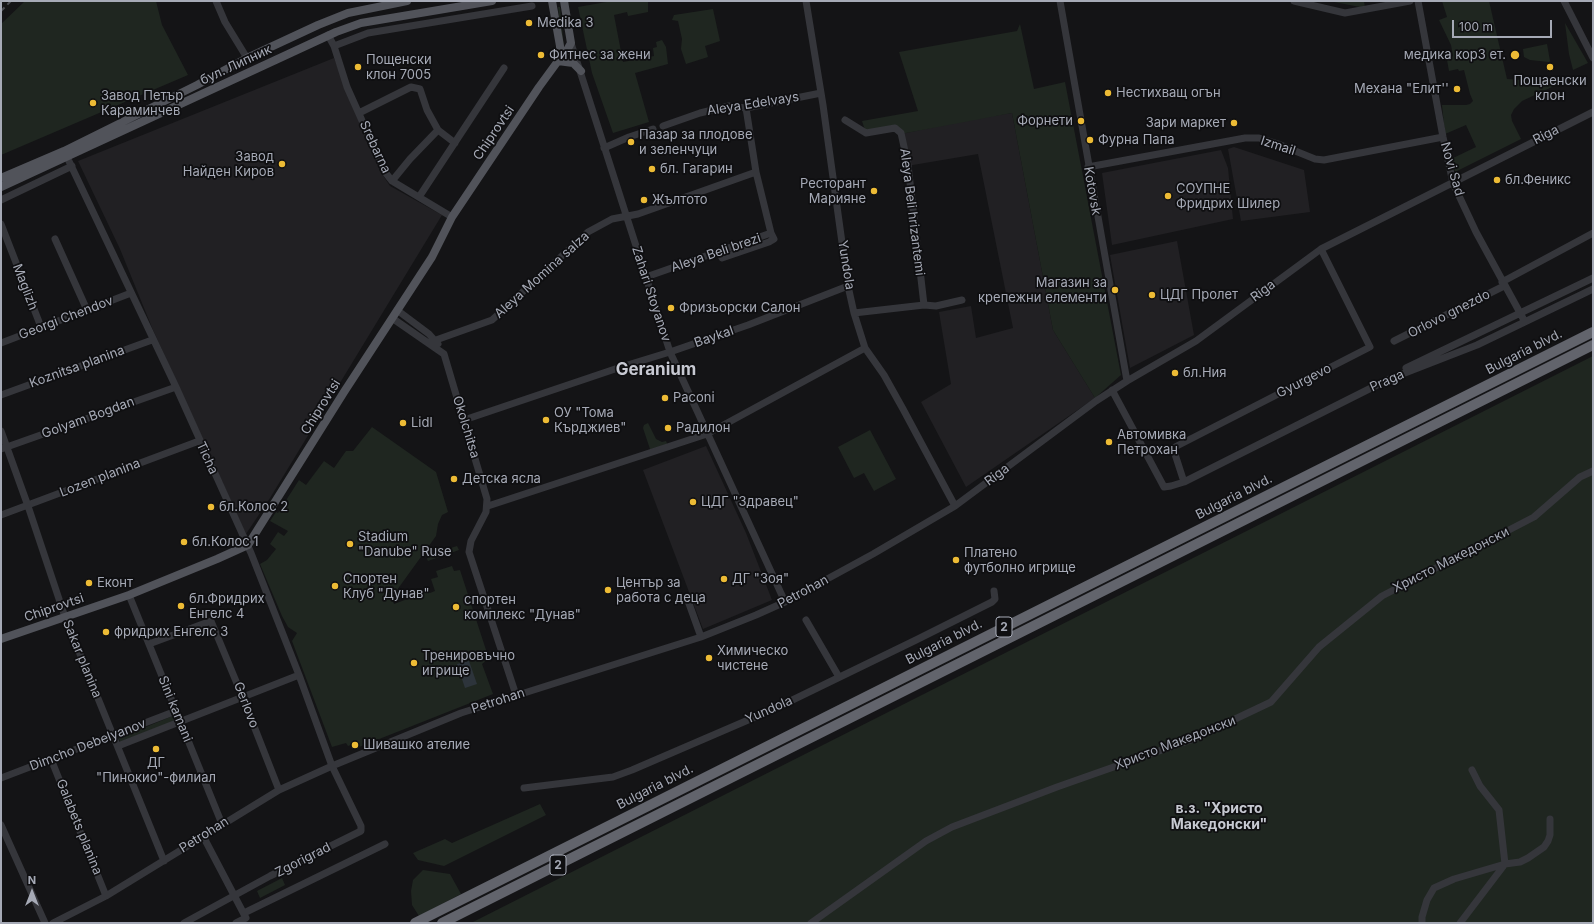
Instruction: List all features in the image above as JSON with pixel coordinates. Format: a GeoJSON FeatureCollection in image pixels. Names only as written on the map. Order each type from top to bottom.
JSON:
{"type":"FeatureCollection","features":[{"type":"Feature","properties":{"kind":"highway","name":"Bulgaria blvd."},"geometry":{"type":"LineString","coordinates":[[415,923],[1593,332]]}},
{"type":"Feature","properties":{"kind":"highway","name":"Bulgaria blvd."},"geometry":{"type":"LineString","coordinates":[[442,923],[1593,345]]}},
{"type":"Feature","properties":{"kind":"main road","name":"бул. Липник"},"geometry":{"type":"LineString","coordinates":[[1,178],[71,147],[197,85],[247,58],[348,13],[407,1]]}},
{"type":"Feature","properties":{"kind":"main road","name":"бул. Липник"},"geometry":{"type":"LineString","coordinates":[[1,187],[328,35],[361,23],[492,1]]}},
{"type":"Feature","properties":{"kind":"main road"},"geometry":{"type":"LineString","coordinates":[[552,1],[560,46],[560,56],[558,61],[573,63],[581,71]]}},
{"type":"Feature","properties":{"kind":"main road"},"geometry":{"type":"LineString","coordinates":[[564,1],[571,43]]}},
{"type":"Feature","properties":{"kind":"main road","name":"Chiprovtsi"},"geometry":{"type":"LineString","coordinates":[[1,639],[129,595],[218,559],[248,545],[397,310],[432,258],[452,217],[539,87],[566,52],[571,43]]}},
{"type":"Feature","properties":{"kind":"street"},"geometry":{"type":"LineString","coordinates":[[216,1],[225,22],[247,58]]}},
{"type":"Feature","properties":{"kind":"street","name":"Yundola"},"geometry":{"type":"LineString","coordinates":[[806,1],[821,93],[848,286],[854,313],[865,348],[884,375],[955,506]]}},
{"type":"Feature","properties":{"kind":"street","name":"Kotovsk"},"geometry":{"type":"LineString","coordinates":[[1060,1],[1088,167],[1127,381]]}},
{"type":"Feature","properties":{"kind":"street"},"geometry":{"type":"LineString","coordinates":[[1294,1],[1345,12],[1410,1]]}},
{"type":"Feature","properties":{"kind":"street","name":"Novi Sad"},"geometry":{"type":"LineString","coordinates":[[1418,1],[1453,183],[1476,232],[1525,322]]}},
{"type":"Feature","properties":{"kind":"street"},"geometry":{"type":"LineString","coordinates":[[1564,1],[1593,58]]}},
{"type":"Feature","properties":{"kind":"street"},"geometry":{"type":"LineString","coordinates":[[334,46],[368,33],[532,6]]}},
{"type":"Feature","properties":{"kind":"street","name":"Srebarna"},"geometry":{"type":"LineString","coordinates":[[328,35],[334,46],[347,87],[386,172],[392,181],[452,217]]}},
{"type":"Feature","properties":{"kind":"street","name":"Zahari Stoyanov"},"geometry":{"type":"LineString","coordinates":[[571,43],[670,352],[785,602]]}},
{"type":"Feature","properties":{"kind":"street"},"geometry":{"type":"LineString","coordinates":[[419,198],[504,68]]}},
{"type":"Feature","properties":{"kind":"street"},"geometry":{"type":"LineString","coordinates":[[359,113],[411,87],[420,89],[427,110],[438,130],[455,143]]}},
{"type":"Feature","properties":{"kind":"street","name":"Aleya Edelvays"},"geometry":{"type":"LineString","coordinates":[[662,126],[700,113],[729,106],[746,108],[821,93]]}},
{"type":"Feature","properties":{"kind":"street","name":"Aleya Beli brezi"},"geometry":{"type":"LineString","coordinates":[[646,277],[771,233],[756,172],[746,108]]}},
{"type":"Feature","properties":{"kind":"street","name":"Riga"},"geometry":{"type":"LineString","coordinates":[[955,506],[1112,390],[1196,341],[1321,249],[1593,112]]}},
{"type":"Feature","properties":{"kind":"street","name":"Aleya Beli hrizantemi"},"geometry":{"type":"LineString","coordinates":[[845,120],[866,133],[895,128],[901,134],[908,165],[924,305]]}},
{"type":"Feature","properties":{"kind":"street"},"geometry":{"type":"LineString","coordinates":[[604,148],[629,136],[653,129]]}},
{"type":"Feature","properties":{"kind":"street"},"geometry":{"type":"LineString","coordinates":[[392,181],[410,159],[438,130]]}},
{"type":"Feature","properties":{"kind":"street","name":"Izmail"},"geometry":{"type":"LineString","coordinates":[[1088,167],[1245,138],[1259,138],[1315,159],[1324,160],[1443,137]]}},
{"type":"Feature","properties":{"kind":"street","name":"Ticha"},"geometry":{"type":"LineString","coordinates":[[67,157],[152,340],[176,387],[199,441],[248,545],[299,675],[332,766]]}},
{"type":"Feature","properties":{"kind":"street"},"geometry":{"type":"LineString","coordinates":[[1,200],[72,166]]}},
{"type":"Feature","properties":{"kind":"street"},"geometry":{"type":"LineString","coordinates":[[626,217],[756,172]]}},
{"type":"Feature","properties":{"kind":"street","name":"Aleya Momina salza"},"geometry":{"type":"LineString","coordinates":[[436,340],[492,320],[588,232],[612,219],[626,217]]}},
{"type":"Feature","properties":{"kind":"street","name":"Maglizh"},"geometry":{"type":"LineString","coordinates":[[1,224],[41,327]]}},
{"type":"Feature","properties":{"kind":"street","name":"Orlovo gnezdo"},"geometry":{"type":"LineString","coordinates":[[1394,341],[1503,284],[1593,234]]}},
{"type":"Feature","properties":{"kind":"street"},"geometry":{"type":"LineString","coordinates":[[55,239],[87,310]]}},
{"type":"Feature","properties":{"kind":"street","name":"Gyurgevo"},"geometry":{"type":"LineString","coordinates":[[1184,482],[1173,448],[1370,347],[1321,249]]}},
{"type":"Feature","properties":{"kind":"street"},"geometry":{"type":"LineString","coordinates":[[1387,380],[1410,366],[1593,278]]}},
{"type":"Feature","properties":{"kind":"street","name":"Baykal"},"geometry":{"type":"LineString","coordinates":[[464,420],[748,325],[848,286]]}},
{"type":"Feature","properties":{"kind":"street","name":"Praga"},"geometry":{"type":"LineString","coordinates":[[1184,482],[1387,380],[1477,345],[1593,289]]}},
{"type":"Feature","properties":{"kind":"street","name":"Georgi Chendov"},"geometry":{"type":"LineString","coordinates":[[1,343],[131,293]]}},
{"type":"Feature","properties":{"kind":"street"},"geometry":{"type":"LineString","coordinates":[[854,313],[924,305],[936,306],[962,300]]}},
{"type":"Feature","properties":{"kind":"street"},"geometry":{"type":"LineString","coordinates":[[397,310],[436,340]]}},
{"type":"Feature","properties":{"kind":"street"},"geometry":{"type":"LineString","coordinates":[[392,318],[444,354]]}},
{"type":"Feature","properties":{"kind":"street","name":"Koznitsa planina"},"geometry":{"type":"LineString","coordinates":[[1,395],[152,340]]}},
{"type":"Feature","properties":{"kind":"street","name":"Okolchitsa"},"geometry":{"type":"LineString","coordinates":[[436,340],[444,354],[485,488],[488,506]]}},
{"type":"Feature","properties":{"kind":"street"},"geometry":{"type":"LineString","coordinates":[[516,695],[469,552],[472,541],[488,506],[707,434],[865,348]]}},
{"type":"Feature","properties":{"kind":"street","name":"Golyam Bogdan"},"geometry":{"type":"LineString","coordinates":[[4,448],[176,387]]}},
{"type":"Feature","properties":{"kind":"street"},"geometry":{"type":"LineString","coordinates":[[1112,390],[1164,487],[1184,482]]}},
{"type":"Feature","properties":{"kind":"street","name":"Sakar planina"},"geometry":{"type":"LineString","coordinates":[[1,431],[4,448],[28,506],[65,617],[164,861]]}},
{"type":"Feature","properties":{"kind":"street","name":"Lozen planina"},"geometry":{"type":"LineString","coordinates":[[1,515],[199,441]]}},
{"type":"Feature","properties":{"kind":"street","name":"Христо Македонски"},"geometry":{"type":"LineString","coordinates":[[811,923],[926,841],[952,827],[1057,787],[1193,739],[1271,702],[1319,647],[1382,596],[1534,517],[1580,477],[1593,471]]}},
{"type":"Feature","properties":{"kind":"street","name":"Petrohan"},"geometry":{"type":"LineString","coordinates":[[53,923],[106,896],[279,790],[332,766],[461,713],[602,670],[701,637],[756,616],[874,554],[955,506]]}},
{"type":"Feature","properties":{"kind":"street","name":"Yundola"},"geometry":{"type":"LineString","coordinates":[[524,788],[614,777],[776,708],[992,602],[994,599],[994,591]]}},
{"type":"Feature","properties":{"kind":"street","name":"Sini kamani"},"geometry":{"type":"LineString","coordinates":[[129,595],[222,824]]}},
{"type":"Feature","properties":{"kind":"street"},"geometry":{"type":"LineString","coordinates":[[687,598],[701,637]]}},
{"type":"Feature","properties":{"kind":"street"},"geometry":{"type":"LineString","coordinates":[[806,620],[839,677]]}},
{"type":"Feature","properties":{"kind":"street","name":"Gerlovo"},"geometry":{"type":"LineString","coordinates":[[149,644],[211,621],[279,790]]}},
{"type":"Feature","properties":{"kind":"street","name":"Dimcho Debelyanov"},"geometry":{"type":"LineString","coordinates":[[118,746],[299,675]]}},
{"type":"Feature","properties":{"kind":"street","name":"Dimcho Debelyanov"},"geometry":{"type":"LineString","coordinates":[[1,778],[176,711]]}},
{"type":"Feature","properties":{"kind":"street","name":"Galabets planina"},"geometry":{"type":"LineString","coordinates":[[51,759],[106,896]]}},
{"type":"Feature","properties":{"kind":"street","name":"Zgorigrad"},"geometry":{"type":"LineString","coordinates":[[184,923],[360,831],[361,826],[332,766]]}},
{"type":"Feature","properties":{"kind":"street"},"geometry":{"type":"LineString","coordinates":[[1460,923],[1505,864],[1499,810],[1480,786],[1472,770]]}},
{"type":"Feature","properties":{"kind":"street"},"geometry":{"type":"LineString","coordinates":[[1422,923],[1422,917],[1427,900],[1434,888],[1454,879],[1505,864],[1520,862],[1528,858],[1544,847],[1548,841],[1550,835],[1550,819]]}},
{"type":"Feature","properties":{"kind":"street"},"geometry":{"type":"LineString","coordinates":[[1,825],[45,923]]}},
{"type":"Feature","properties":{"kind":"street"},"geometry":{"type":"LineString","coordinates":[[203,836],[246,918],[236,923]]}},
{"type":"Feature","properties":{"kind":"street"},"geometry":{"type":"LineString","coordinates":[[244,913],[385,844]]}},
{"type":"Feature","properties":{"kind":"shaded area"},"geometry":{"type":"Polygon","coordinates":[[[25,1],[156,1],[162,25],[188,75],[1,155],[1,24],[25,1]]]}},
{"type":"Feature","properties":{"kind":"shaded area"},"geometry":{"type":"Polygon","coordinates":[[[612,1],[654,1],[648,2],[648,12],[628,16],[627,12],[614,15],[623,62],[654,56],[653,48],[657,47],[656,42],[662,40],[666,47],[668,64],[635,73],[649,122],[613,133],[592,73],[578,7],[612,1]]]}},
{"type":"Feature","properties":{"kind":"shaded area"},"geometry":{"type":"Polygon","coordinates":[[[1329,1],[1364,1],[1365,8],[1329,1]]]}},
{"type":"Feature","properties":{"kind":"shaded area"},"geometry":{"type":"Polygon","coordinates":[[[1442,1],[1489,1],[1507,79],[1550,82],[1552,87],[1522,101],[1514,109],[1511,115],[1512,121],[1521,139],[1455,172],[1451,159],[1476,147],[1466,125],[1445,134],[1442,105],[1466,105],[1473,101],[1464,70],[1459,71],[1458,69],[1449,71],[1447,60],[1453,56],[1451,45],[1439,20],[1447,17],[1442,1]]]}},
{"type":"Feature","properties":{"kind":"shaded area"},"geometry":{"type":"Polygon","coordinates":[[[558,7],[560,7],[564,48],[562,40],[558,7]]]}},
{"type":"Feature","properties":{"kind":"shaded area"},"geometry":{"type":"Polygon","coordinates":[[[713,9],[720,41],[705,46],[708,57],[686,64],[681,49],[682,39],[678,21],[672,20],[674,15],[713,9]]]}},
{"type":"Feature","properties":{"kind":"shaded area"},"geometry":{"type":"Polygon","coordinates":[[[1565,23],[1588,63],[1573,70],[1569,54],[1565,23]]]}},
{"type":"Feature","properties":{"kind":"shaded area"},"geometry":{"type":"Polygon","coordinates":[[[1020,24],[1034,89],[1065,82],[1121,375],[1095,398],[1053,330],[1012,113],[901,134],[895,128],[866,133],[862,121],[918,111],[899,52],[1017,31],[1020,24]]]}},
{"type":"Feature","properties":{"kind":"shaded area"},"geometry":{"type":"Polygon","coordinates":[[[1547,44],[1549,62],[1530,60],[1524,57],[1523,49],[1547,44]]]}},
{"type":"Feature","properties":{"kind":"shaded area"},"geometry":{"type":"Polygon","coordinates":[[[334,58],[380,171],[390,186],[442,215],[270,498],[246,534],[153,330],[120,249],[78,161],[334,58]]]}},
{"type":"Feature","properties":{"kind":"shaded area"},"geometry":{"type":"Polygon","coordinates":[[[1012,113],[1053,330],[1095,398],[966,487],[921,402],[951,384],[939,312],[971,306],[976,338],[1013,328],[978,154],[907,166],[901,134],[972,119],[1012,113]]]}},
{"type":"Feature","properties":{"kind":"shaded area"},"geometry":{"type":"Polygon","coordinates":[[[1234,147],[1304,170],[1310,212],[1241,221],[1228,149],[1234,147]]]}},
{"type":"Feature","properties":{"kind":"shaded area","name":"СОУПНЕ Фридрих Шилер"},"geometry":{"type":"Polygon","coordinates":[[[1221,150],[1228,168],[1233,219],[1112,245],[1102,173],[1221,150]]]}},
{"type":"Feature","properties":{"kind":"shaded area","name":"ЦДГ Пролет"},"geometry":{"type":"Polygon","coordinates":[[[1177,241],[1194,335],[1130,368],[1110,255],[1177,241]]]}},
{"type":"Feature","properties":{"kind":"shaded area"},"geometry":{"type":"Polygon","coordinates":[[[1593,356],[1593,923],[471,923],[718,798],[1593,356]]]}},
{"type":"Feature","properties":{"kind":"shaded area"},"geometry":{"type":"Polygon","coordinates":[[[648,423],[656,439],[662,442],[666,441],[668,446],[651,452],[643,428],[644,425],[648,423]]]}},
{"type":"Feature","properties":{"kind":"shaded area","name":"Спортен Клуб \"Дунав\""},"geometry":{"type":"Polygon","coordinates":[[[372,427],[436,472],[448,512],[442,515],[438,524],[436,536],[392,597],[394,604],[429,591],[430,593],[435,591],[431,579],[438,577],[436,571],[452,566],[454,571],[460,570],[487,653],[485,654],[487,660],[482,664],[493,694],[359,747],[356,743],[348,746],[346,743],[332,747],[292,641],[297,633],[288,627],[282,616],[260,564],[267,560],[276,549],[270,544],[278,532],[284,536],[288,531],[270,521],[276,512],[278,513],[299,480],[306,485],[324,461],[334,468],[346,451],[353,451],[372,427]]]}},
{"type":"Feature","properties":{"kind":"shaded area"},"geometry":{"type":"Polygon","coordinates":[[[870,430],[896,479],[874,491],[864,473],[854,478],[838,447],[870,430]]]}},
{"type":"Feature","properties":{"kind":"shaded area"},"geometry":{"type":"Polygon","coordinates":[[[706,446],[746,533],[772,600],[703,629],[643,470],[706,446]]]}},
{"type":"Feature","properties":{"kind":"shaded area"},"geometry":{"type":"Polygon","coordinates":[[[457,546],[459,550],[428,561],[427,559],[429,555],[457,546]]]}},
{"type":"Feature","properties":{"kind":"shaded area"},"geometry":{"type":"Polygon","coordinates":[[[469,661],[477,684],[465,688],[457,664],[469,661]]]}},
{"type":"Feature","properties":{"kind":"shaded area"},"geometry":{"type":"Polygon","coordinates":[[[175,715],[177,720],[120,742],[119,738],[175,715]]]}},
{"type":"Feature","properties":{"kind":"shaded area"},"geometry":{"type":"Polygon","coordinates":[[[540,804],[546,815],[444,866],[418,860],[413,853],[445,839],[452,843],[540,804]]]}},
{"type":"Feature","properties":{"kind":"shaded area"},"geometry":{"type":"Polygon","coordinates":[[[423,870],[450,874],[461,894],[419,916],[412,905],[411,891],[413,880],[423,870]]]}},
{"type":"Feature","properties":{"kind":"shaded area"},"geometry":{"type":"Polygon","coordinates":[[[282,878],[285,885],[260,898],[257,891],[282,878]]]}},
{"type":"Feature","properties":{"kind":"railway"},"geometry":{"type":"LineString","coordinates":[[1,11],[11,1]]}},
{"type":"Feature","properties":{"kind":"place","name":"Medika 3"},"geometry":{"type":"Point","coordinates":[529,23]}},
{"type":"Feature","properties":{"kind":"place","name":"Фитнес за жени"},"geometry":{"type":"Point","coordinates":[541,55]}},
{"type":"Feature","properties":{"kind":"place","name":"медика кор3 ет."},"geometry":{"type":"Point","coordinates":[1515,55]}},
{"type":"Feature","properties":{"kind":"place","name":"Пощенски клон 7005"},"geometry":{"type":"Point","coordinates":[358,67]}},
{"type":"Feature","properties":{"kind":"place","name":"Пощаенски клон"},"geometry":{"type":"Point","coordinates":[1550,67]}},
{"type":"Feature","properties":{"kind":"place","name":"Механа \"Елит''"},"geometry":{"type":"Point","coordinates":[1457,89]}},
{"type":"Feature","properties":{"kind":"place","name":"Нестихващ огън"},"geometry":{"type":"Point","coordinates":[1108,93]}},
{"type":"Feature","properties":{"kind":"place","name":"Завод Петър Караминчев"},"geometry":{"type":"Point","coordinates":[93,103]}},
{"type":"Feature","properties":{"kind":"place","name":"Форнети"},"geometry":{"type":"Point","coordinates":[1081,121]}},
{"type":"Feature","properties":{"kind":"place","name":"Зари маркет"},"geometry":{"type":"Point","coordinates":[1234,123]}},
{"type":"Feature","properties":{"kind":"place","name":"Фурна Папа"},"geometry":{"type":"Point","coordinates":[1090,140]}},
{"type":"Feature","properties":{"kind":"place","name":"Пазар за плодове и зеленчуци"},"geometry":{"type":"Point","coordinates":[631,142]}},
{"type":"Feature","properties":{"kind":"place","name":"Завод Найден Киров"},"geometry":{"type":"Point","coordinates":[282,164]}},
{"type":"Feature","properties":{"kind":"place","name":"бл. Гагарин"},"geometry":{"type":"Point","coordinates":[652,169]}},
{"type":"Feature","properties":{"kind":"place","name":"бл.Феникс"},"geometry":{"type":"Point","coordinates":[1497,180]}},
{"type":"Feature","properties":{"kind":"place","name":"Ресторант Марияне"},"geometry":{"type":"Point","coordinates":[874,191]}},
{"type":"Feature","properties":{"kind":"place","name":"СОУПНЕ Фридрих Шилер"},"geometry":{"type":"Point","coordinates":[1168,196]}},
{"type":"Feature","properties":{"kind":"place","name":"Жълтото"},"geometry":{"type":"Point","coordinates":[644,200]}},
{"type":"Feature","properties":{"kind":"place","name":"Магазин за крепежни елементи"},"geometry":{"type":"Point","coordinates":[1115,290]}},
{"type":"Feature","properties":{"kind":"place","name":"ЦДГ Пролет"},"geometry":{"type":"Point","coordinates":[1152,295]}},
{"type":"Feature","properties":{"kind":"place","name":"Фризьорски Салон"},"geometry":{"type":"Point","coordinates":[671,308]}},
{"type":"Feature","properties":{"kind":"place","name":"бл.Ния"},"geometry":{"type":"Point","coordinates":[1175,373]}},
{"type":"Feature","properties":{"kind":"place","name":"Paconi"},"geometry":{"type":"Point","coordinates":[665,398]}},
{"type":"Feature","properties":{"kind":"place","name":"ОУ \"Тома Кърджиев\""},"geometry":{"type":"Point","coordinates":[546,420]}},
{"type":"Feature","properties":{"kind":"place","name":"Lidl"},"geometry":{"type":"Point","coordinates":[403,423]}},
{"type":"Feature","properties":{"kind":"place","name":"Радилон"},"geometry":{"type":"Point","coordinates":[668,428]}},
{"type":"Feature","properties":{"kind":"place","name":"Автомивка Петрохан"},"geometry":{"type":"Point","coordinates":[1109,442]}},
{"type":"Feature","properties":{"kind":"place","name":"Детска ясла"},"geometry":{"type":"Point","coordinates":[454,479]}},
{"type":"Feature","properties":{"kind":"place","name":"ЦДГ \"Здравец\""},"geometry":{"type":"Point","coordinates":[693,502]}},
{"type":"Feature","properties":{"kind":"place","name":"бл.Колос 2"},"geometry":{"type":"Point","coordinates":[211,507]}},
{"type":"Feature","properties":{"kind":"place","name":"бл.Колос 1"},"geometry":{"type":"Point","coordinates":[184,542]}},
{"type":"Feature","properties":{"kind":"place","name":"Stadium \"Danube\" Ruse"},"geometry":{"type":"Point","coordinates":[350,544]}},
{"type":"Feature","properties":{"kind":"place","name":"Платено футболно игрище"},"geometry":{"type":"Point","coordinates":[956,560]}},
{"type":"Feature","properties":{"kind":"place","name":"ДГ \"Зоя\""},"geometry":{"type":"Point","coordinates":[724,579]}},
{"type":"Feature","properties":{"kind":"place","name":"Еконт"},"geometry":{"type":"Point","coordinates":[89,583]}},
{"type":"Feature","properties":{"kind":"place","name":"Спортен Клуб \"Дунав\""},"geometry":{"type":"Point","coordinates":[335,586]}},
{"type":"Feature","properties":{"kind":"place","name":"Център за работа с деца"},"geometry":{"type":"Point","coordinates":[608,590]}},
{"type":"Feature","properties":{"kind":"place","name":"бл.Фридрих Енгелс 4"},"geometry":{"type":"Point","coordinates":[181,606]}},
{"type":"Feature","properties":{"kind":"place","name":"спортен комплекс \"Дунав\""},"geometry":{"type":"Point","coordinates":[456,607]}},
{"type":"Feature","properties":{"kind":"place","name":"фридрих Енгелс 3"},"geometry":{"type":"Point","coordinates":[106,632]}},
{"type":"Feature","properties":{"kind":"place","name":"Химическо чистене"},"geometry":{"type":"Point","coordinates":[709,658]}},
{"type":"Feature","properties":{"kind":"place","name":"Тренировъчно игрище"},"geometry":{"type":"Point","coordinates":[414,663]}},
{"type":"Feature","properties":{"kind":"place","name":"Шивашко ателие"},"geometry":{"type":"Point","coordinates":[355,745]}},
{"type":"Feature","properties":{"kind":"place","name":"ДГ \"Пинокио\"-филиал"},"geometry":{"type":"Point","coordinates":[156,749]}},
{"type":"Feature","properties":{"kind":"district","name":"Geranium"},"geometry":{"type":"Point","coordinates":[656,370]}},
{"type":"Feature","properties":{"kind":"district","name":"в.з. \"Христо Македонски\""},"geometry":{"type":"Point","coordinates":[1219,818]}}]}
